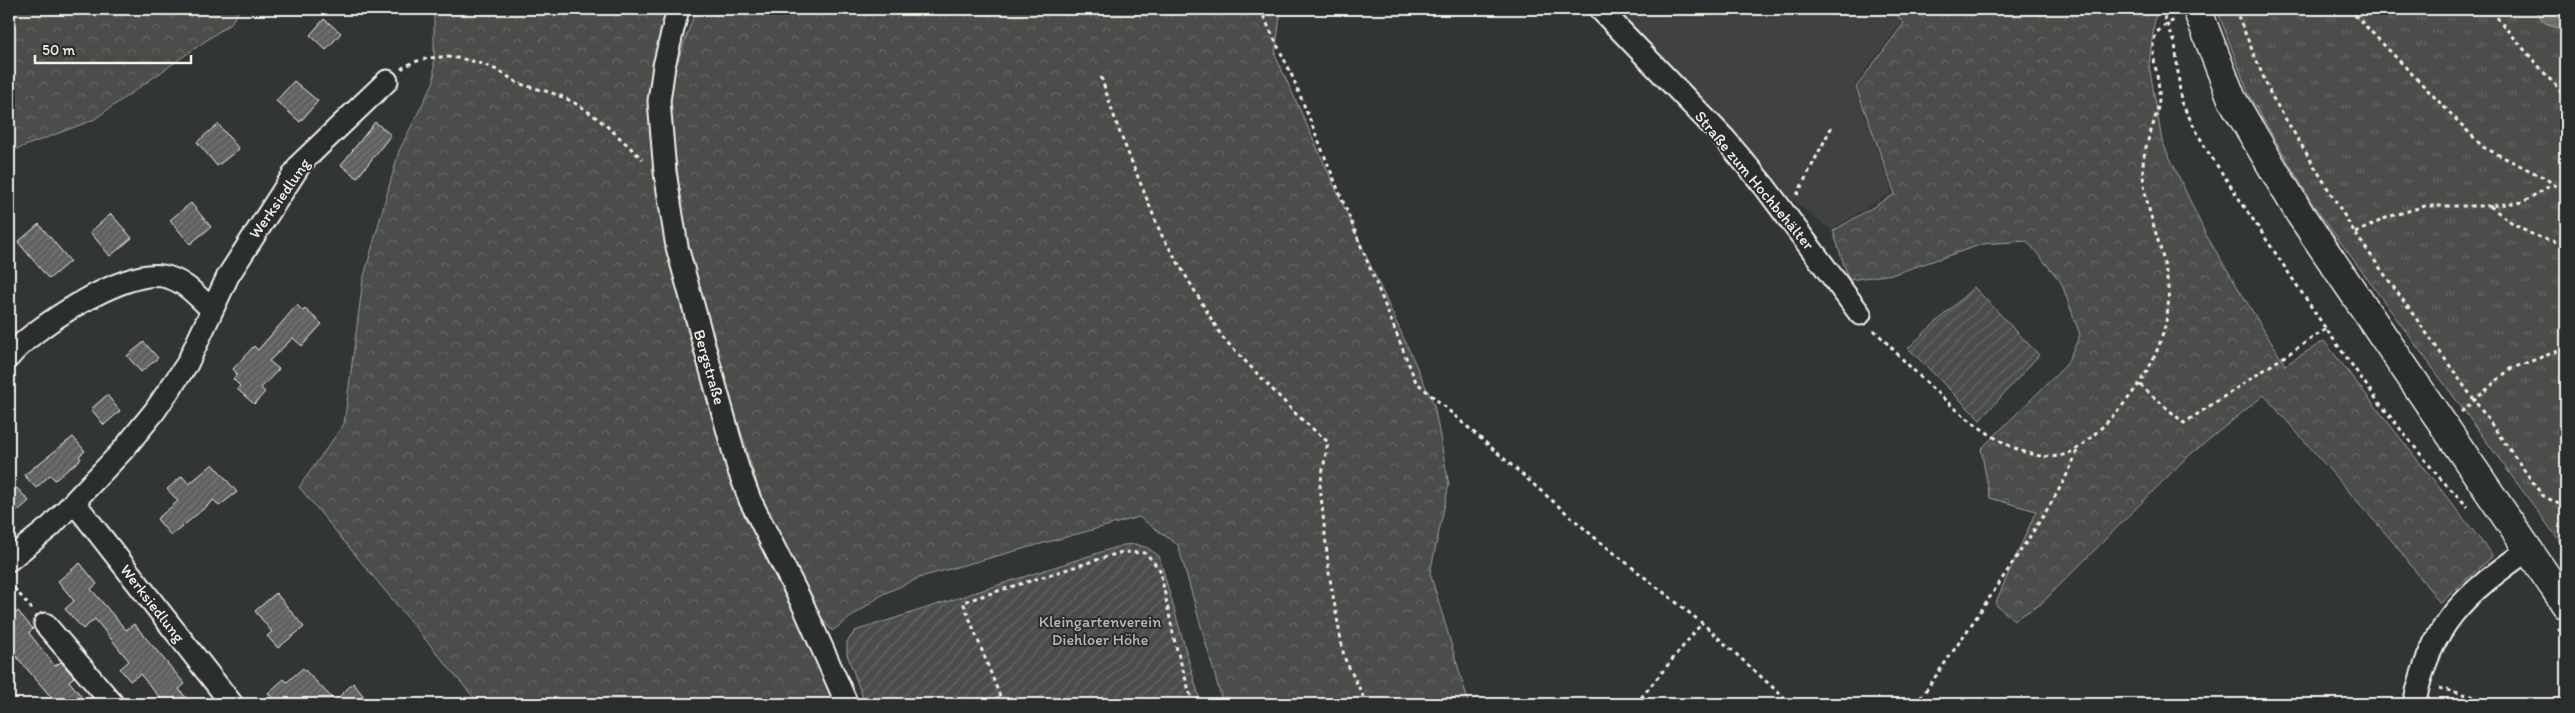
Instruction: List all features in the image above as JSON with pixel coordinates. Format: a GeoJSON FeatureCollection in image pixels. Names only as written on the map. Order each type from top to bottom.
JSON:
{"type":"FeatureCollection","features":[{"type":"Feature","properties":{"kind":"main road"},"geometry":{"type":"LineString","coordinates":[[2197,10],[2232,99],[2300,214],[2443,427],[2566,605]]}},
{"type":"Feature","properties":{"kind":"street","name":"Bergstraße"},"geometry":{"type":"LineString","coordinates":[[678,9],[664,66],[659,101],[668,186],[678,247],[738,468],[750,500],[803,605],[847,704]]}},
{"type":"Feature","properties":{"kind":"street","name":"Straße zum Hochbehälter"},"geometry":{"type":"LineString","coordinates":[[1600,9],[1725,139],[1783,211],[1860,314]]}},
{"type":"Feature","properties":{"kind":"street","name":"Werksiedlung"},"geometry":{"type":"LineString","coordinates":[[9,560],[51,526],[74,502],[123,450],[172,388],[187,364],[228,276],[300,163],[387,81]]}},
{"type":"Feature","properties":{"kind":"street"},"geometry":{"type":"LineString","coordinates":[[9,357],[39,330],[82,302],[107,289],[152,276],[160,275],[181,283],[212,310]]}},
{"type":"Feature","properties":{"kind":"street","name":"Werksiedlung"},"geometry":{"type":"LineString","coordinates":[[74,502],[232,704]]}},
{"type":"Feature","properties":{"kind":"street"},"geometry":{"type":"LineString","coordinates":[[2414,704],[2419,683],[2432,648],[2453,611],[2480,586],[2529,549]]}},
{"type":"Feature","properties":{"kind":"street"},"geometry":{"type":"LineString","coordinates":[[45,624],[113,704]]}},
{"type":"Feature","properties":{"kind":"path"},"geometry":{"type":"LineString","coordinates":[[1260,9],[1293,78],[1416,382],[1594,536],[1702,623],[1791,704]]}},
{"type":"Feature","properties":{"kind":"path"},"geometry":{"type":"LineString","coordinates":[[2161,9],[2178,60],[2177,78],[2181,102],[2191,124],[2326,329],[2377,400],[2426,461],[2469,508]]}},
{"type":"Feature","properties":{"kind":"path"},"geometry":{"type":"LineString","coordinates":[[2235,9],[2271,95],[2355,233],[2473,402],[2542,495],[2566,508]]}},
{"type":"Feature","properties":{"kind":"path"},"geometry":{"type":"LineString","coordinates":[[2349,9],[2483,147],[2566,191]]}},
{"type":"Feature","properties":{"kind":"path"},"geometry":{"type":"LineString","coordinates":[[2496,9],[2498,19],[2566,98]]}},
{"type":"Feature","properties":{"kind":"path"},"geometry":{"type":"LineString","coordinates":[[1860,314],[1958,412],[1978,427],[2012,446],[2040,456],[2059,456],[2078,448],[2106,423],[2140,385],[2163,334],[2168,307],[2168,283],[2163,256],[2146,202],[2143,173],[2146,141],[2159,99],[2158,70],[2151,46],[2157,31],[2167,23],[2197,10]]}},
{"type":"Feature","properties":{"kind":"path"},"geometry":{"type":"LineString","coordinates":[[387,81],[408,64],[424,57],[439,56],[468,61],[497,70],[516,82],[560,96],[582,108],[606,126],[642,158],[658,179],[668,186]]}},
{"type":"Feature","properties":{"kind":"path"},"geometry":{"type":"LineString","coordinates":[[1101,77],[1118,128],[1161,234],[1222,336],[1299,417],[1328,442],[1320,486],[1329,573],[1344,658],[1367,704]]}},
{"type":"Feature","properties":{"kind":"path"},"geometry":{"type":"LineString","coordinates":[[1783,211],[1799,192],[1833,124]]}},
{"type":"Feature","properties":{"kind":"path"},"geometry":{"type":"LineString","coordinates":[[2355,233],[2388,216],[2425,206],[2490,206],[2522,202],[2553,184]]}},
{"type":"Feature","properties":{"kind":"path"},"geometry":{"type":"LineString","coordinates":[[2490,206],[2515,226],[2546,241],[2566,243]]}},
{"type":"Feature","properties":{"kind":"path"},"geometry":{"type":"LineString","coordinates":[[2140,385],[2184,423],[2326,329]]}},
{"type":"Feature","properties":{"kind":"path"},"geometry":{"type":"LineString","coordinates":[[2443,427],[2510,369],[2566,348]]}},
{"type":"Feature","properties":{"kind":"path"},"geometry":{"type":"LineString","coordinates":[[1916,704],[2034,529],[2073,464],[2078,448]]}},
{"type":"Feature","properties":{"kind":"path"},"geometry":{"type":"LineString","coordinates":[[1003,704],[963,602],[1122,552],[1133,551],[1146,553],[1160,570],[1175,643],[1193,704]]}},
{"type":"Feature","properties":{"kind":"path"},"geometry":{"type":"LineString","coordinates":[[9,582],[45,624]]}},
{"type":"Feature","properties":{"kind":"path"},"geometry":{"type":"LineString","coordinates":[[1636,704],[1702,623]]}},
{"type":"Feature","properties":{"kind":"path"},"geometry":{"type":"LineString","coordinates":[[2419,683],[2503,704]]}},
{"type":"Feature","properties":{"kind":"shaded area"},"geometry":{"type":"Polygon","coordinates":[[[1611,9],[1888,9],[1902,22],[1854,86],[1892,192],[1831,230],[1773,185],[1611,9]]]}},
{"type":"Feature","properties":{"kind":"shaded area"},"geometry":{"type":"Polygon","coordinates":[[[2534,9],[2566,9],[2566,33],[2544,22],[2534,9]]]}},
{"type":"Feature","properties":{"kind":"green space"},"geometry":{"type":"Polygon","coordinates":[[[9,9],[240,9],[231,23],[93,120],[9,152],[9,9]]]}},
{"type":"Feature","properties":{"kind":"green space"},"geometry":{"type":"Polygon","coordinates":[[[434,9],[671,9],[669,86],[696,9],[1281,9],[1275,55],[1434,405],[1449,485],[1430,573],[1469,704],[1223,704],[1178,545],[1139,517],[924,576],[883,594],[832,631],[811,603],[763,503],[686,244],[668,91],[650,88],[649,109],[665,238],[713,408],[727,469],[750,526],[793,607],[838,704],[479,704],[299,487],[344,424],[363,280],[399,151],[434,81],[434,9]]]}},
{"type":"Feature","properties":{"kind":"green space"},"geometry":{"type":"Polygon","coordinates":[[[1890,9],[2166,9],[2155,17],[2149,65],[2162,141],[2206,235],[2285,365],[2324,341],[2493,556],[2440,603],[2393,542],[2264,395],[2186,458],[2041,604],[2014,620],[1995,604],[2036,511],[1990,498],[1981,449],[2066,365],[2080,335],[2061,282],[2027,241],[1983,244],[1894,274],[1849,280],[1833,231],[1895,194],[1856,87],[1904,23],[1890,9]]]}},
{"type":"Feature","properties":{"kind":"green space"},"geometry":{"type":"Polygon","coordinates":[[[2217,9],[2566,9],[2566,550],[2314,206],[2249,95],[2217,9]]]}},
{"type":"Feature","properties":{"kind":"green space"},"geometry":{"type":"Polygon","coordinates":[[[1974,287],[2039,355],[1980,420],[1908,348],[1974,287]]]}},
{"type":"Feature","properties":{"kind":"green space","name":"Kleingartenverein Diehloer Höhe"},"geometry":{"type":"Polygon","coordinates":[[[1135,544],[1148,548],[1159,556],[1201,704],[865,704],[847,654],[847,642],[855,631],[1123,545],[1135,544]]]}},
{"type":"Feature","properties":{"kind":"building"},"geometry":{"type":"Polygon","coordinates":[[[324,19],[341,33],[326,50],[310,35],[324,19]]]}},
{"type":"Feature","properties":{"kind":"building"},"geometry":{"type":"Polygon","coordinates":[[[294,81],[318,101],[300,122],[276,101],[294,81]]]}},
{"type":"Feature","properties":{"kind":"building"},"geometry":{"type":"Polygon","coordinates":[[[375,122],[391,135],[357,178],[341,165],[375,122]]]}},
{"type":"Feature","properties":{"kind":"building"},"geometry":{"type":"Polygon","coordinates":[[[218,124],[239,149],[217,166],[197,142],[218,124]]]}},
{"type":"Feature","properties":{"kind":"building"},"geometry":{"type":"Polygon","coordinates":[[[191,203],[211,227],[190,244],[170,220],[191,203]]]}},
{"type":"Feature","properties":{"kind":"building"},"geometry":{"type":"Polygon","coordinates":[[[111,214],[132,238],[110,256],[90,232],[111,214]]]}},
{"type":"Feature","properties":{"kind":"building"},"geometry":{"type":"Polygon","coordinates":[[[39,224],[70,261],[49,279],[18,242],[39,224]]]}},
{"type":"Feature","properties":{"kind":"building"},"geometry":{"type":"Polygon","coordinates":[[[297,305],[303,311],[305,309],[322,324],[302,346],[293,338],[269,361],[279,369],[261,388],[265,392],[254,404],[237,389],[240,386],[233,379],[237,374],[233,369],[254,346],[258,350],[297,305]]]}},
{"type":"Feature","properties":{"kind":"building"},"geometry":{"type":"Polygon","coordinates":[[[144,342],[158,358],[141,372],[127,356],[144,342]]]}},
{"type":"Feature","properties":{"kind":"building"},"geometry":{"type":"Polygon","coordinates":[[[107,395],[120,411],[104,425],[91,409],[107,395]]]}},
{"type":"Feature","properties":{"kind":"building"},"geometry":{"type":"Polygon","coordinates":[[[73,437],[85,451],[79,456],[81,459],[55,480],[50,475],[36,488],[24,475],[73,437]]]}},
{"type":"Feature","properties":{"kind":"building"},"geometry":{"type":"Polygon","coordinates":[[[213,464],[237,492],[219,506],[214,500],[171,536],[157,519],[178,501],[167,489],[182,476],[189,484],[213,464]]]}},
{"type":"Feature","properties":{"kind":"building"},"geometry":{"type":"Polygon","coordinates":[[[17,488],[29,501],[9,519],[9,495],[17,488]]]}},
{"type":"Feature","properties":{"kind":"building"},"geometry":{"type":"Polygon","coordinates":[[[80,563],[97,584],[91,589],[126,630],[134,624],[185,684],[179,689],[191,704],[165,704],[140,674],[130,681],[120,669],[129,661],[95,619],[83,629],[65,609],[74,601],[58,581],[80,563]]]}},
{"type":"Feature","properties":{"kind":"building"},"geometry":{"type":"Polygon","coordinates":[[[276,593],[304,627],[278,648],[267,636],[272,632],[255,611],[276,593]]]}},
{"type":"Feature","properties":{"kind":"building"},"geometry":{"type":"Polygon","coordinates":[[[18,611],[33,629],[29,633],[55,666],[61,662],[74,677],[69,681],[81,696],[71,704],[57,704],[9,648],[9,619],[18,611]]]}},
{"type":"Feature","properties":{"kind":"building"},"geometry":{"type":"Polygon","coordinates":[[[303,668],[335,701],[353,683],[370,704],[277,704],[268,693],[284,679],[287,682],[303,668]]]}}]}
